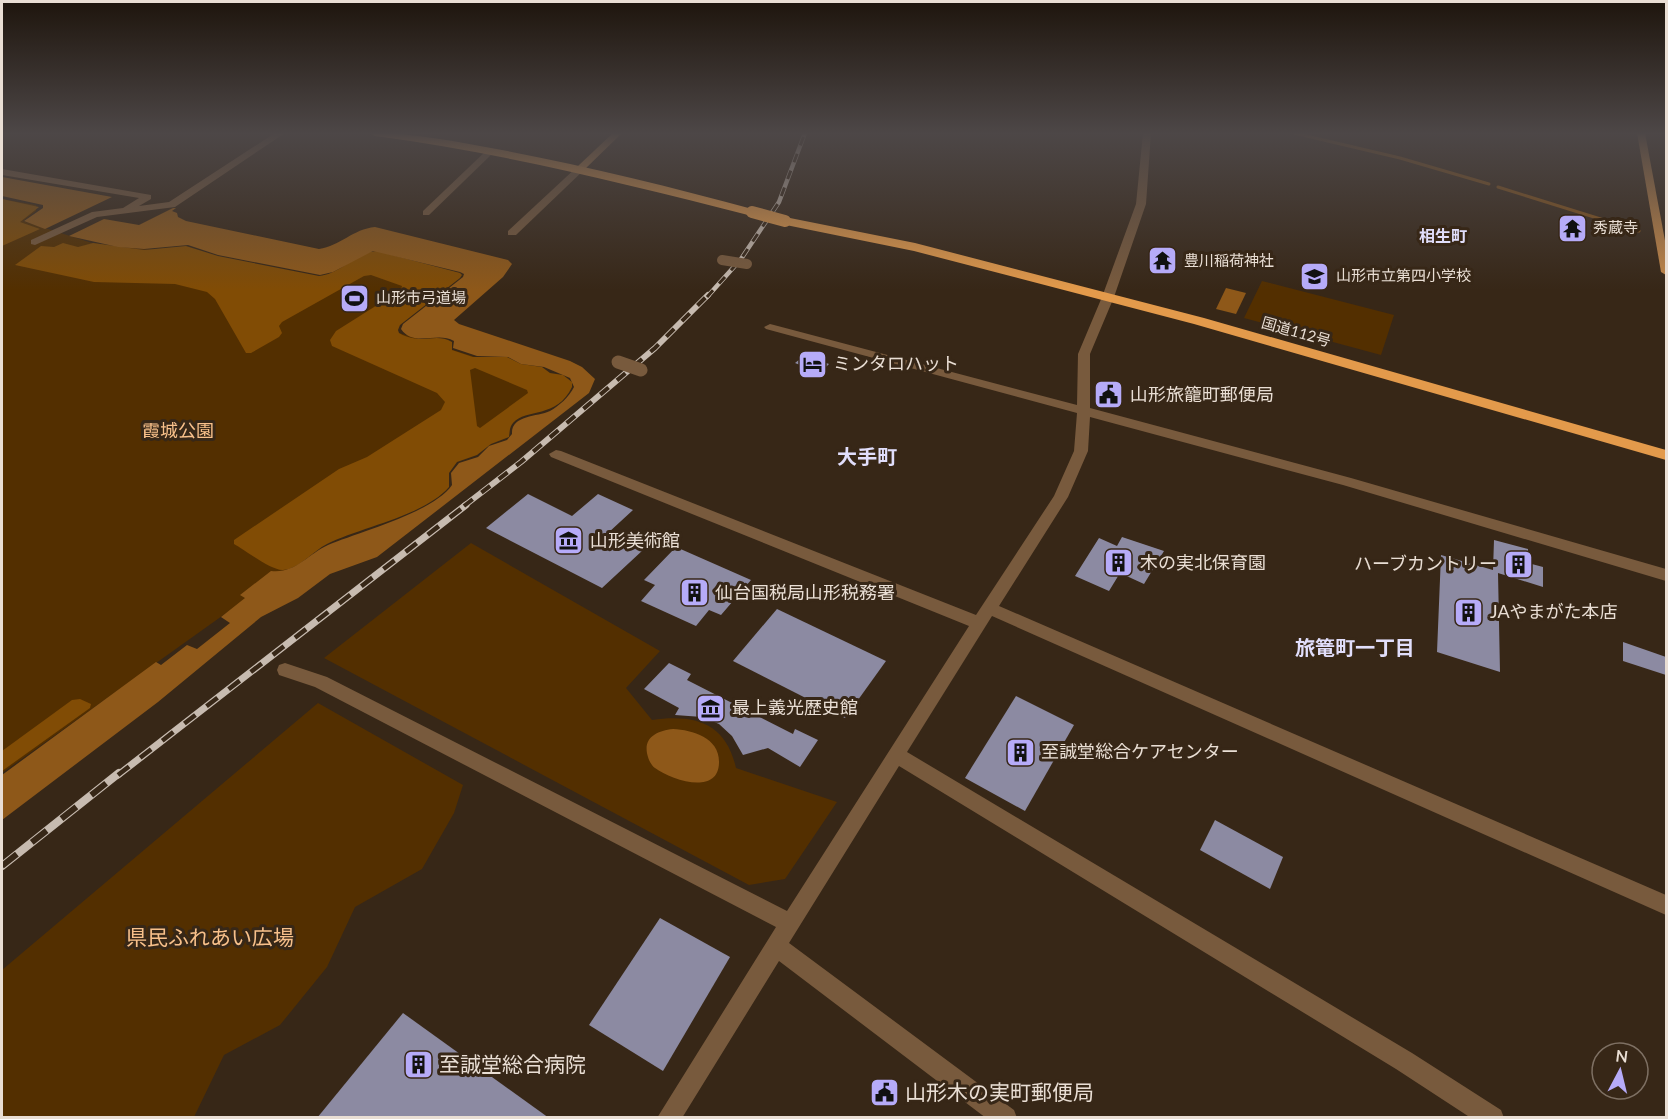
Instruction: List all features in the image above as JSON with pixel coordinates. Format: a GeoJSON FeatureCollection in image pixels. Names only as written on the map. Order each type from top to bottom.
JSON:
{"type":"FeatureCollection","features":[{"type":"Feature","properties":{"kind":"highway","name":"国道112号"},"geometry":{"type":"LineString","coordinates":[[662,185],[1199,321],[1666,455]]}},
{"type":"Feature","properties":{"kind":"main road"},"geometry":{"type":"LineString","coordinates":[[1650,185],[1666,272]]}},
{"type":"Feature","properties":{"kind":"street"},"geometry":{"type":"LineString","coordinates":[[79,185],[148,197],[126,210]]}},
{"type":"Feature","properties":{"kind":"street"},"geometry":{"type":"LineString","coordinates":[[35,242],[95,214],[162,207],[179,201],[203,185]]}},
{"type":"Feature","properties":{"kind":"street"},"geometry":{"type":"LineString","coordinates":[[426,213],[455,185]]}},
{"type":"Feature","properties":{"kind":"street"},"geometry":{"type":"LineString","coordinates":[[512,233],[563,185]]}},
{"type":"Feature","properties":{"kind":"street"},"geometry":{"type":"LineString","coordinates":[[668,1118],[1061,497],[1081,451],[1084,354],[1108,297],[1141,204],[1143,185]]}},
{"type":"Feature","properties":{"kind":"street"},"geometry":{"type":"LineString","coordinates":[[722,260],[747,264]]}},
{"type":"Feature","properties":{"kind":"street"},"geometry":{"type":"LineString","coordinates":[[770,327],[1427,503],[1666,575]]}},
{"type":"Feature","properties":{"kind":"street"},"geometry":{"type":"LineString","coordinates":[[618,363],[641,370]]}},
{"type":"Feature","properties":{"kind":"street"},"geometry":{"type":"LineString","coordinates":[[556,454],[984,616],[1666,905]]}},
{"type":"Feature","properties":{"kind":"street"},"geometry":{"type":"LineString","coordinates":[[285,670],[321,682],[790,923]]}},
{"type":"Feature","properties":{"kind":"street"},"geometry":{"type":"LineString","coordinates":[[896,755],[1394,1055],[1493,1118]]}},
{"type":"Feature","properties":{"kind":"street"},"geometry":{"type":"LineString","coordinates":[[776,946],[1006,1118]]}},
{"type":"Feature","properties":{"kind":"green space","name":"霞城公園"},"geometry":{"type":"Polygon","coordinates":[[[2,199],[36,205],[36,211],[23,221],[92,243],[210,257],[323,277],[370,253],[460,273],[397,327],[396,332],[551,381],[2,773],[2,199]]]}},
{"type":"Feature","properties":{"kind":"green space"},"geometry":{"type":"Polygon","coordinates":[[[1262,281],[1394,315],[1381,355],[1244,318],[1262,281]]]}},
{"type":"Feature","properties":{"kind":"green space"},"geometry":{"type":"Polygon","coordinates":[[[471,543],[660,651],[626,688],[652,720],[682,719],[706,725],[716,731],[725,741],[736,768],[837,802],[785,879],[749,885],[324,658],[471,543]]]}},
{"type":"Feature","properties":{"kind":"green space","name":"県民ふれあい広場"},"geometry":{"type":"Polygon","coordinates":[[[318,703],[463,785],[454,813],[422,869],[355,907],[327,967],[280,1025],[224,1055],[194,1117],[2,1117],[2,970],[318,703]]]}},
{"type":"Feature","properties":{"kind":"shaded area"},"geometry":{"type":"Polygon","coordinates":[[[2,185],[47,185],[112,197],[45,229],[24,221],[43,208],[43,205],[2,196],[2,185]]]}},
{"type":"Feature","properties":{"kind":"shaded area"},"geometry":{"type":"Polygon","coordinates":[[[2,199],[39,207],[20,222],[40,229],[2,246],[2,199]]]}},
{"type":"Feature","properties":{"kind":"shaded area"},"geometry":{"type":"Polygon","coordinates":[[[176,208],[172,211],[177,213],[178,217],[186,221],[319,249],[334,245],[367,228],[375,227],[508,260],[512,264],[503,277],[454,320],[459,324],[570,361],[582,367],[595,379],[589,393],[377,557],[330,574],[298,598],[261,617],[158,702],[2,820],[2,775],[156,662],[161,665],[187,645],[197,649],[230,623],[221,617],[245,598],[240,595],[271,571],[287,569],[301,563],[328,545],[395,520],[429,504],[443,495],[452,485],[451,473],[459,463],[478,457],[489,446],[507,440],[516,423],[550,411],[567,398],[574,387],[570,378],[544,367],[521,364],[508,357],[477,356],[453,348],[454,341],[447,338],[419,339],[406,335],[401,329],[403,324],[463,277],[464,274],[460,272],[373,251],[333,272],[320,275],[218,255],[188,245],[144,249],[118,247],[69,236],[104,219],[139,225],[176,208]]]}},
{"type":"Feature","properties":{"kind":"shaded area"},"geometry":{"type":"Polygon","coordinates":[[[63,243],[78,247],[93,243],[144,250],[186,246],[218,256],[319,276],[334,271],[362,255],[377,251],[460,273],[462,275],[460,278],[400,325],[399,333],[421,339],[446,339],[452,342],[452,350],[473,357],[507,357],[521,364],[542,367],[550,373],[563,375],[572,382],[572,387],[558,404],[519,418],[510,428],[509,437],[491,444],[477,455],[457,462],[449,473],[449,487],[424,506],[327,544],[289,569],[278,569],[234,544],[234,540],[339,469],[367,457],[441,410],[445,402],[437,393],[332,346],[330,340],[336,331],[401,290],[402,286],[371,275],[364,276],[282,322],[279,326],[282,333],[279,337],[251,353],[246,353],[215,299],[207,292],[175,284],[94,282],[15,265],[41,246],[54,247],[63,243]],[[475,368],[470,370],[477,426],[480,428],[528,393],[527,390],[475,368]]]}},
{"type":"Feature","properties":{"kind":"shaded area"},"geometry":{"type":"Polygon","coordinates":[[[1226,288],[1246,293],[1236,314],[1216,309],[1226,288]]]}},
{"type":"Feature","properties":{"kind":"shaded area"},"geometry":{"type":"Polygon","coordinates":[[[80,699],[91,704],[90,708],[2,771],[2,751],[72,700],[80,699]]]}},
{"type":"Feature","properties":{"kind":"shaded area"},"geometry":{"type":"Polygon","coordinates":[[[673,729],[689,731],[704,737],[715,747],[719,763],[717,773],[711,779],[703,782],[682,780],[662,773],[652,765],[648,759],[649,740],[656,734],[673,729]]]}},
{"type":"Feature","properties":{"kind":"building","name":"ミンタロハット"},"geometry":{"type":"Polygon","coordinates":[[[805,355],[829,364],[820,373],[795,363],[805,355]]]}},
{"type":"Feature","properties":{"kind":"building","name":"山形美術館"},"geometry":{"type":"Polygon","coordinates":[[[528,494],[572,516],[598,494],[633,510],[608,533],[643,550],[602,588],[486,528],[528,494]]]}},
{"type":"Feature","properties":{"kind":"building","name":"木の実北保育園"},"geometry":{"type":"Polygon","coordinates":[[[1122,537],[1164,551],[1144,584],[1120,573],[1109,591],[1075,576],[1099,538],[1117,546],[1122,537]]]}},
{"type":"Feature","properties":{"kind":"building","name":"JAやまがた本店"},"geometry":{"type":"Polygon","coordinates":[[[1494,540],[1528,549],[1528,563],[1543,567],[1543,587],[1498,573],[1500,672],[1437,652],[1441,555],[1493,570],[1494,540]]]}},
{"type":"Feature","properties":{"kind":"building","name":"仙台国税局山形税務署"},"geometry":{"type":"Polygon","coordinates":[[[676,547],[751,580],[721,615],[709,610],[696,626],[641,601],[655,585],[644,580],[676,547]]]}},
{"type":"Feature","properties":{"kind":"building"},"geometry":{"type":"Polygon","coordinates":[[[777,609],[886,661],[845,718],[733,661],[777,609]]]}},
{"type":"Feature","properties":{"kind":"building"},"geometry":{"type":"Polygon","coordinates":[[[1623,642],[1666,657],[1666,675],[1623,661],[1623,642]]]}},
{"type":"Feature","properties":{"kind":"building","name":"最上義光歴史館"},"geometry":{"type":"Polygon","coordinates":[[[669,663],[691,674],[687,680],[793,734],[795,729],[818,740],[800,767],[768,748],[743,755],[732,736],[719,724],[702,717],[675,715],[679,708],[644,689],[669,663]]]}},
{"type":"Feature","properties":{"kind":"building","name":"至誠堂総合ケアセンター"},"geometry":{"type":"Polygon","coordinates":[[[1016,696],[1074,725],[1025,811],[965,778],[1016,696]]]}},
{"type":"Feature","properties":{"kind":"building"},"geometry":{"type":"Polygon","coordinates":[[[1215,820],[1283,857],[1270,889],[1200,850],[1215,820]]]}},
{"type":"Feature","properties":{"kind":"building"},"geometry":{"type":"Polygon","coordinates":[[[660,918],[730,957],[663,1071],[589,1025],[660,918]]]}},
{"type":"Feature","properties":{"kind":"building","name":"至誠堂総合病院"},"geometry":{"type":"Polygon","coordinates":[[[403,1013],[549,1118],[317,1118],[403,1013]]]}},
{"type":"Feature","properties":{"kind":"waterway"},"geometry":{"type":"LineString","coordinates":[[1498,187],[1639,231]]}},
{"type":"Feature","properties":{"kind":"railway"},"geometry":{"type":"LineString","coordinates":[[707,297],[741,259],[779,202],[785,185]]}},
{"type":"Feature","properties":{"kind":"railway"},"geometry":{"type":"LineString","coordinates":[[464,506],[521,462],[655,348],[708,295]]}},
{"type":"Feature","properties":{"kind":"railway"},"geometry":{"type":"LineString","coordinates":[[118,775],[466,505]]}},
{"type":"Feature","properties":{"kind":"railway"},"geometry":{"type":"LineString","coordinates":[[2,866],[119,773]]}},
{"type":"Feature","properties":{"kind":"place","name":"秀蔵寺"},"geometry":{"type":"Point","coordinates":[1572,228]}},
{"type":"Feature","properties":{"kind":"place","name":"豊川稲荷神社"},"geometry":{"type":"Point","coordinates":[1163,261]}},
{"type":"Feature","properties":{"kind":"place","name":"山形市立第四小学校"},"geometry":{"type":"Point","coordinates":[1315,276]}},
{"type":"Feature","properties":{"kind":"place","name":"山形市弓道場"},"geometry":{"type":"Point","coordinates":[355,298]}},
{"type":"Feature","properties":{"kind":"place","name":"ミンタロハット"},"geometry":{"type":"Point","coordinates":[812,364]}},
{"type":"Feature","properties":{"kind":"place","name":"山形旅籠町郵便局"},"geometry":{"type":"Point","coordinates":[1109,395]}},
{"type":"Feature","properties":{"kind":"place","name":"山形美術館"},"geometry":{"type":"Point","coordinates":[569,541]}},
{"type":"Feature","properties":{"kind":"place","name":"木の実北保育園"},"geometry":{"type":"Point","coordinates":[1119,563]}},
{"type":"Feature","properties":{"kind":"place","name":"ハーブカントリー"},"geometry":{"type":"Point","coordinates":[1518,564]}},
{"type":"Feature","properties":{"kind":"place","name":"仙台国税局山形税務署"},"geometry":{"type":"Point","coordinates":[694,593]}},
{"type":"Feature","properties":{"kind":"place","name":"JAやまがた本店"},"geometry":{"type":"Point","coordinates":[1469,612]}},
{"type":"Feature","properties":{"kind":"place","name":"最上義光歴史館"},"geometry":{"type":"Point","coordinates":[711,708]}},
{"type":"Feature","properties":{"kind":"place","name":"至誠堂総合ケアセンター"},"geometry":{"type":"Point","coordinates":[1020,752]}},
{"type":"Feature","properties":{"kind":"place","name":"至誠堂総合病院"},"geometry":{"type":"Point","coordinates":[418,1065]}},
{"type":"Feature","properties":{"kind":"place","name":"山形木の実町郵便局"},"geometry":{"type":"Point","coordinates":[884,1093]}},
{"type":"Feature","properties":{"kind":"district","name":"相生町"},"geometry":{"type":"Point","coordinates":[1443,236]}},
{"type":"Feature","properties":{"kind":"district","name":"大手町"},"geometry":{"type":"Point","coordinates":[867,457]}},
{"type":"Feature","properties":{"kind":"district","name":"旅篭町一丁目"},"geometry":{"type":"Point","coordinates":[1355,648]}}]}
